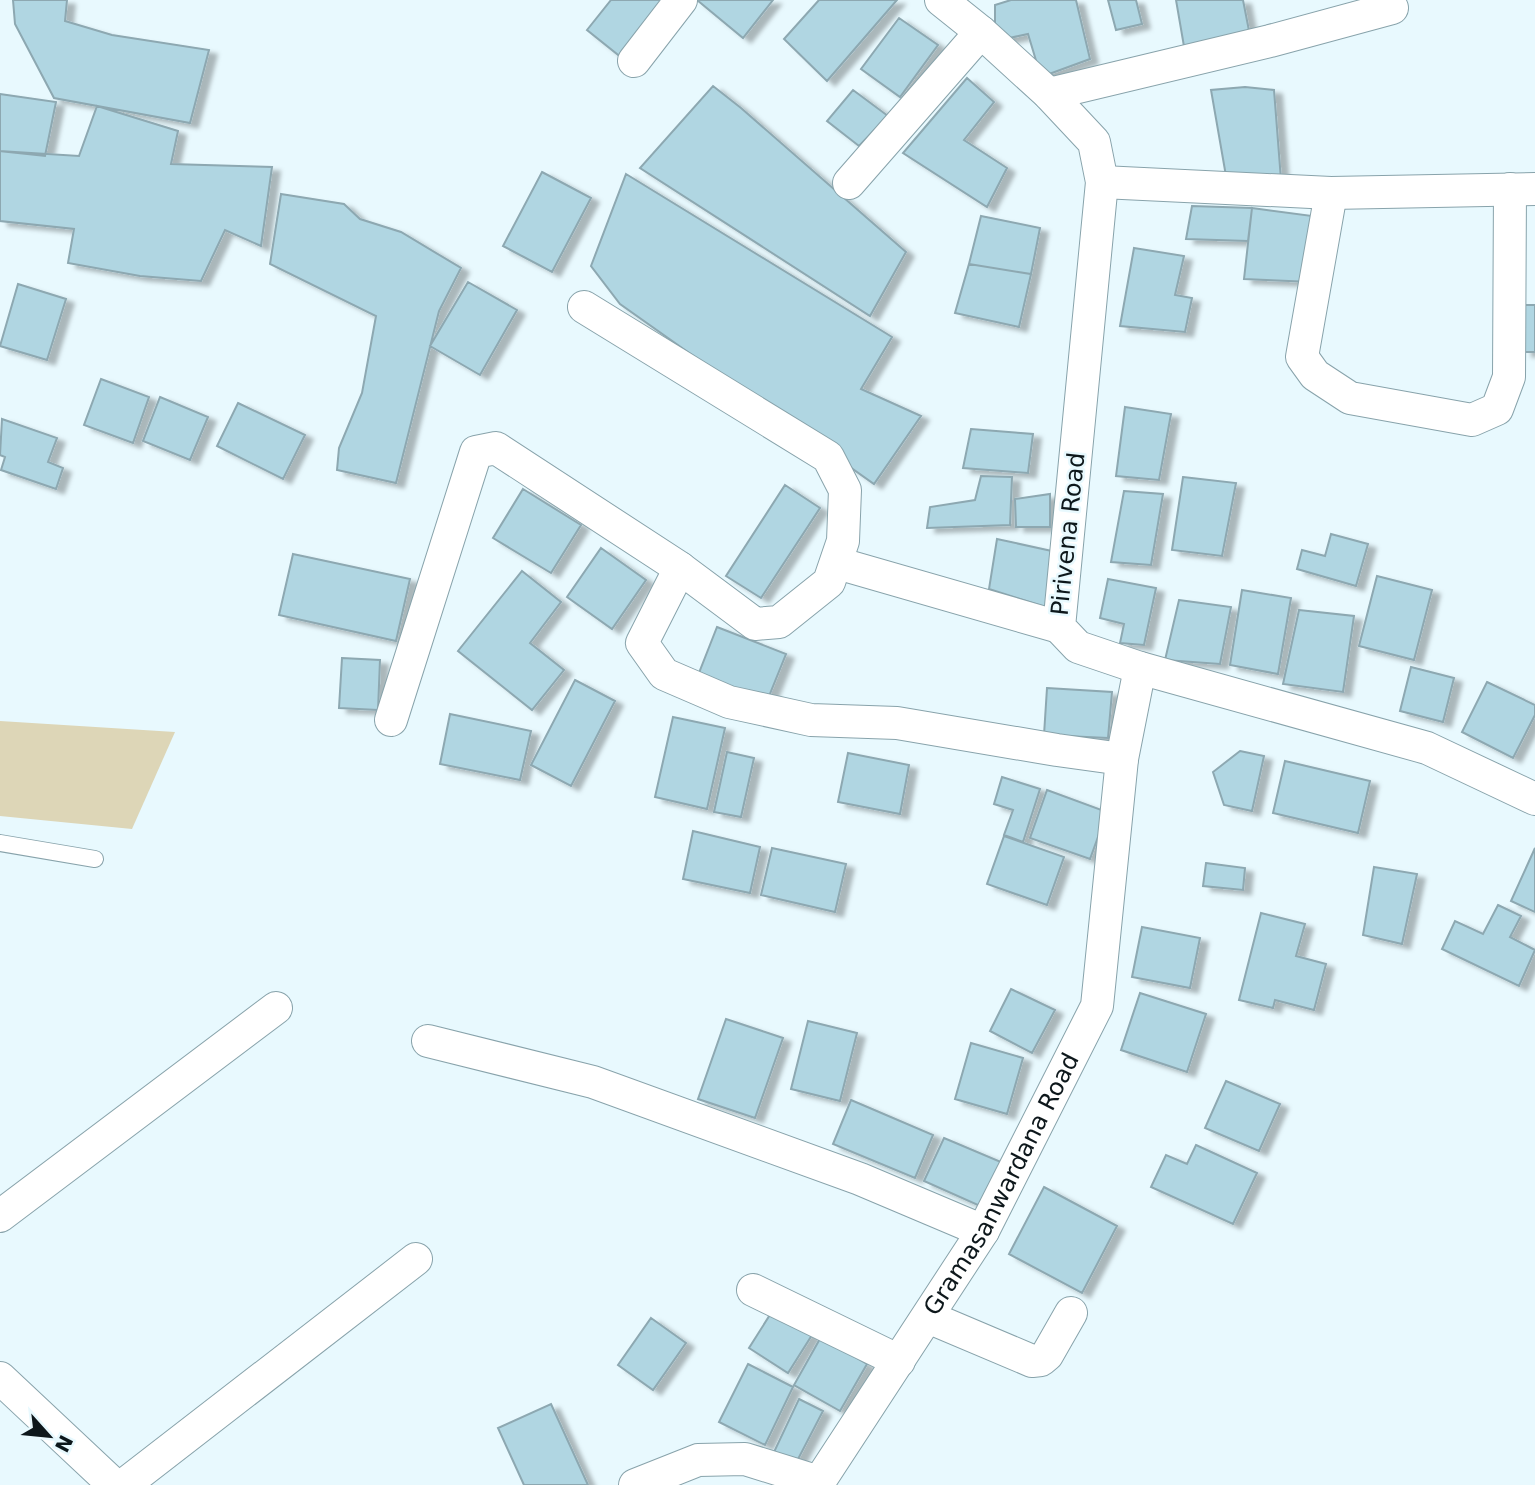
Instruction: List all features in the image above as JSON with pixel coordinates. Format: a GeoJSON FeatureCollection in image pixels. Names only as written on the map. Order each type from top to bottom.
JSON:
{"type":"FeatureCollection","features":[{"type":"Feature","properties":{"kind":"street"},"geometry":{"type":"LineString","coordinates":[[634,61],[681,0]]}},
{"type":"Feature","properties":{"kind":"street","name":"Pirivena Road"},"geometry":{"type":"LineString","coordinates":[[941,0],[981,32],[1049,94],[1094,142],[1102,182],[1059,627],[1078,647],[1140,668],[1427,748],[1535,799]]}},
{"type":"Feature","properties":{"kind":"street"},"geometry":{"type":"LineString","coordinates":[[1049,94],[1270,41],[1392,8]]}},
{"type":"Feature","properties":{"kind":"street"},"geometry":{"type":"LineString","coordinates":[[849,183],[981,32]]}},
{"type":"Feature","properties":{"kind":"street"},"geometry":{"type":"LineString","coordinates":[[1102,182],[1331,193],[1523,189],[1509,377],[1497,409],[1472,420],[1350,398],[1315,375],[1302,357],[1331,193]]}},
{"type":"Feature","properties":{"kind":"street"},"geometry":{"type":"LineString","coordinates":[[391,720],[476,452],[496,448],[680,568],[755,624],[779,622],[830,582],[843,541],[845,490],[828,457],[584,307]]}},
{"type":"Feature","properties":{"kind":"street"},"geometry":{"type":"LineString","coordinates":[[837,564],[1059,627]]}},
{"type":"Feature","properties":{"kind":"street"},"geometry":{"type":"LineString","coordinates":[[680,568],[642,643],[664,674],[729,702],[811,720],[897,723],[1122,759]]}},
{"type":"Feature","properties":{"kind":"street","name":"Gramasanwardana Road"},"geometry":{"type":"LineString","coordinates":[[635,1485],[698,1460],[745,1459],[819,1484],[983,1231],[1097,1006],[1122,759],[1140,668]]}},
{"type":"Feature","properties":{"kind":"street"},"geometry":{"type":"LineString","coordinates":[[0,1216],[276,1008]]}},
{"type":"Feature","properties":{"kind":"street"},"geometry":{"type":"LineString","coordinates":[[428,1041],[593,1082],[860,1179],[983,1231]]}},
{"type":"Feature","properties":{"kind":"street"},"geometry":{"type":"LineString","coordinates":[[124,1485],[415,1259]]}},
{"type":"Feature","properties":{"kind":"street"},"geometry":{"type":"LineString","coordinates":[[753,1290],[900,1361]]}},
{"type":"Feature","properties":{"kind":"street"},"geometry":{"type":"LineString","coordinates":[[928,1317],[1032,1361],[1041,1360],[1047,1355],[1070,1313]]}},
{"type":"Feature","properties":{"kind":"street"},"geometry":{"type":"LineString","coordinates":[[0,1377],[114,1485]]}},
{"type":"Feature","properties":{"kind":"lane"},"geometry":{"type":"LineString","coordinates":[[0,843],[95,859]]}},
{"type":"Feature","properties":{"kind":"shaded area"},"geometry":{"type":"Polygon","coordinates":[[[0,721],[175,732],[132,829],[0,816],[0,721]]]}},
{"type":"Feature","properties":{"kind":"building"},"geometry":{"type":"Polygon","coordinates":[[[13,0],[67,0],[65,21],[112,35],[209,50],[190,123],[54,98],[15,24],[13,0]]]}},
{"type":"Feature","properties":{"kind":"building"},"geometry":{"type":"Polygon","coordinates":[[[611,0],[667,0],[622,58],[587,30],[611,0]]]}},
{"type":"Feature","properties":{"kind":"building"},"geometry":{"type":"Polygon","coordinates":[[[697,0],[773,0],[743,38],[697,0]]]}},
{"type":"Feature","properties":{"kind":"building"},"geometry":{"type":"Polygon","coordinates":[[[819,0],[897,0],[827,81],[784,39],[819,0]]]}},
{"type":"Feature","properties":{"kind":"building"},"geometry":{"type":"Polygon","coordinates":[[[1011,0],[1076,0],[1090,59],[1041,77],[1028,34],[995,41],[995,5],[1011,0]]]}},
{"type":"Feature","properties":{"kind":"building"},"geometry":{"type":"Polygon","coordinates":[[[1108,0],[1136,0],[1142,24],[1116,30],[1108,0]]]}},
{"type":"Feature","properties":{"kind":"building"},"geometry":{"type":"Polygon","coordinates":[[[1176,0],[1243,0],[1251,41],[1186,58],[1176,0]]]}},
{"type":"Feature","properties":{"kind":"building"},"geometry":{"type":"Polygon","coordinates":[[[899,18],[938,45],[900,97],[861,69],[899,18]]]}},
{"type":"Feature","properties":{"kind":"building"},"geometry":{"type":"Polygon","coordinates":[[[967,78],[994,102],[964,140],[1007,168],[987,207],[903,153],[967,78]]]}},
{"type":"Feature","properties":{"kind":"building"},"geometry":{"type":"Polygon","coordinates":[[[713,86],[906,252],[870,316],[640,168],[713,86]]]}},
{"type":"Feature","properties":{"kind":"building"},"geometry":{"type":"Polygon","coordinates":[[[1245,87],[1274,90],[1281,180],[1226,176],[1211,90],[1245,87]]]}},
{"type":"Feature","properties":{"kind":"building"},"geometry":{"type":"Polygon","coordinates":[[[853,90],[888,116],[859,146],[827,121],[853,90]]]}},
{"type":"Feature","properties":{"kind":"building"},"geometry":{"type":"Polygon","coordinates":[[[0,94],[56,102],[45,156],[0,151],[0,94]]]}},
{"type":"Feature","properties":{"kind":"building"},"geometry":{"type":"Polygon","coordinates":[[[97,106],[178,131],[171,164],[272,167],[261,246],[225,230],[201,281],[140,276],[68,263],[74,229],[0,221],[0,151],[79,156],[97,106]]]}},
{"type":"Feature","properties":{"kind":"building"},"geometry":{"type":"Polygon","coordinates":[[[542,172],[591,198],[552,272],[503,246],[542,172]]]}},
{"type":"Feature","properties":{"kind":"building"},"geometry":{"type":"Polygon","coordinates":[[[626,174],[892,337],[861,389],[921,416],[874,484],[620,304],[591,266],[626,174]]]}},
{"type":"Feature","properties":{"kind":"building"},"geometry":{"type":"Polygon","coordinates":[[[281,194],[344,204],[360,219],[401,232],[461,268],[439,311],[396,483],[337,470],[339,448],[362,393],[376,316],[270,264],[281,194]]]}},
{"type":"Feature","properties":{"kind":"building"},"geometry":{"type":"Polygon","coordinates":[[[1192,206],[1252,208],[1248,241],[1186,239],[1192,206]]]}},
{"type":"Feature","properties":{"kind":"building"},"geometry":{"type":"Polygon","coordinates":[[[1252,208],[1320,217],[1311,282],[1244,279],[1252,208]]]}},
{"type":"Feature","properties":{"kind":"building"},"geometry":{"type":"Polygon","coordinates":[[[981,216],[1040,228],[1031,274],[969,264],[981,216]]]}},
{"type":"Feature","properties":{"kind":"building"},"geometry":{"type":"Polygon","coordinates":[[[1134,248],[1184,256],[1175,295],[1192,298],[1185,332],[1120,326],[1134,248]]]}},
{"type":"Feature","properties":{"kind":"building"},"geometry":{"type":"Polygon","coordinates":[[[969,264],[1031,274],[1019,327],[955,313],[969,264]]]}},
{"type":"Feature","properties":{"kind":"building"},"geometry":{"type":"Polygon","coordinates":[[[468,282],[517,310],[480,375],[430,346],[468,282]]]}},
{"type":"Feature","properties":{"kind":"building"},"geometry":{"type":"Polygon","coordinates":[[[18,284],[66,299],[47,360],[0,346],[18,284]]]}},
{"type":"Feature","properties":{"kind":"building"},"geometry":{"type":"Polygon","coordinates":[[[1523,305],[1535,305],[1535,352],[1524,352],[1523,305]]]}},
{"type":"Feature","properties":{"kind":"building"},"geometry":{"type":"Polygon","coordinates":[[[101,379],[149,397],[133,443],[84,425],[101,379]]]}},
{"type":"Feature","properties":{"kind":"building"},"geometry":{"type":"Polygon","coordinates":[[[160,397],[208,417],[190,460],[143,441],[160,397]]]}},
{"type":"Feature","properties":{"kind":"building"},"geometry":{"type":"Polygon","coordinates":[[[238,403],[305,435],[283,479],[217,446],[238,403]]]}},
{"type":"Feature","properties":{"kind":"building"},"geometry":{"type":"Polygon","coordinates":[[[1125,407],[1171,414],[1159,480],[1116,476],[1125,407]]]}},
{"type":"Feature","properties":{"kind":"building"},"geometry":{"type":"Polygon","coordinates":[[[2,419],[57,438],[48,462],[63,468],[56,489],[1,470],[5,457],[0,455],[2,419]]]}},
{"type":"Feature","properties":{"kind":"building"},"geometry":{"type":"Polygon","coordinates":[[[971,429],[1033,434],[1028,473],[963,468],[971,429]]]}},
{"type":"Feature","properties":{"kind":"building"},"geometry":{"type":"Polygon","coordinates":[[[981,476],[1012,477],[1010,525],[927,528],[930,507],[975,500],[981,476]]]}},
{"type":"Feature","properties":{"kind":"building"},"geometry":{"type":"Polygon","coordinates":[[[1183,477],[1236,483],[1222,556],[1172,550],[1183,477]]]}},
{"type":"Feature","properties":{"kind":"building"},"geometry":{"type":"Polygon","coordinates":[[[785,485],[820,508],[761,598],[726,576],[785,485]]]}},
{"type":"Feature","properties":{"kind":"building"},"geometry":{"type":"Polygon","coordinates":[[[523,489],[581,525],[551,573],[493,538],[523,489]]]}},
{"type":"Feature","properties":{"kind":"building"},"geometry":{"type":"Polygon","coordinates":[[[1124,491],[1163,494],[1151,565],[1111,562],[1124,491]]]}},
{"type":"Feature","properties":{"kind":"building"},"geometry":{"type":"Polygon","coordinates":[[[1050,494],[1050,527],[1016,527],[1015,499],[1050,494]]]}},
{"type":"Feature","properties":{"kind":"building"},"geometry":{"type":"Polygon","coordinates":[[[1331,534],[1368,544],[1356,586],[1297,569],[1302,550],[1325,556],[1331,534]]]}},
{"type":"Feature","properties":{"kind":"building"},"geometry":{"type":"Polygon","coordinates":[[[997,539],[1061,553],[1045,607],[989,589],[997,539]]]}},
{"type":"Feature","properties":{"kind":"building"},"geometry":{"type":"Polygon","coordinates":[[[601,548],[646,580],[612,629],[567,597],[601,548]]]}},
{"type":"Feature","properties":{"kind":"building"},"geometry":{"type":"Polygon","coordinates":[[[293,554],[410,579],[396,641],[279,615],[293,554]]]}},
{"type":"Feature","properties":{"kind":"building"},"geometry":{"type":"Polygon","coordinates":[[[522,571],[561,602],[530,643],[564,670],[532,710],[458,651],[522,571]]]}},
{"type":"Feature","properties":{"kind":"building"},"geometry":{"type":"Polygon","coordinates":[[[1377,576],[1432,590],[1414,660],[1359,646],[1377,576]]]}},
{"type":"Feature","properties":{"kind":"building"},"geometry":{"type":"Polygon","coordinates":[[[1108,579],[1156,588],[1144,645],[1120,643],[1124,624],[1100,618],[1108,579]]]}},
{"type":"Feature","properties":{"kind":"building"},"geometry":{"type":"Polygon","coordinates":[[[1242,590],[1291,598],[1278,674],[1230,665],[1242,590]]]}},
{"type":"Feature","properties":{"kind":"building"},"geometry":{"type":"Polygon","coordinates":[[[1179,600],[1231,607],[1220,664],[1165,660],[1179,600]]]}},
{"type":"Feature","properties":{"kind":"building"},"geometry":{"type":"Polygon","coordinates":[[[1299,610],[1354,616],[1343,692],[1283,684],[1299,610]]]}},
{"type":"Feature","properties":{"kind":"building"},"geometry":{"type":"Polygon","coordinates":[[[717,627],[786,654],[765,706],[697,678],[717,627]]]}},
{"type":"Feature","properties":{"kind":"building"},"geometry":{"type":"Polygon","coordinates":[[[342,658],[380,660],[378,710],[339,708],[342,658]]]}},
{"type":"Feature","properties":{"kind":"building"},"geometry":{"type":"Polygon","coordinates":[[[1411,667],[1454,678],[1443,722],[1400,711],[1411,667]]]}},
{"type":"Feature","properties":{"kind":"building"},"geometry":{"type":"Polygon","coordinates":[[[575,680],[615,701],[571,786],[531,765],[575,680]]]}},
{"type":"Feature","properties":{"kind":"building"},"geometry":{"type":"Polygon","coordinates":[[[1487,682],[1535,705],[1535,715],[1513,758],[1462,732],[1487,682]]]}},
{"type":"Feature","properties":{"kind":"building"},"geometry":{"type":"Polygon","coordinates":[[[1047,688],[1112,692],[1108,738],[1044,735],[1047,688]]]}},
{"type":"Feature","properties":{"kind":"building"},"geometry":{"type":"Polygon","coordinates":[[[450,714],[531,731],[520,780],[440,764],[450,714]]]}},
{"type":"Feature","properties":{"kind":"building"},"geometry":{"type":"Polygon","coordinates":[[[673,717],[725,728],[707,809],[655,797],[673,717]]]}},
{"type":"Feature","properties":{"kind":"building"},"geometry":{"type":"Polygon","coordinates":[[[1240,751],[1264,756],[1252,811],[1224,805],[1213,772],[1240,751]]]}},
{"type":"Feature","properties":{"kind":"building"},"geometry":{"type":"Polygon","coordinates":[[[727,752],[754,758],[741,817],[714,812],[727,752]]]}},
{"type":"Feature","properties":{"kind":"building"},"geometry":{"type":"Polygon","coordinates":[[[848,753],[909,765],[900,814],[838,802],[848,753]]]}},
{"type":"Feature","properties":{"kind":"building"},"geometry":{"type":"Polygon","coordinates":[[[1285,761],[1370,781],[1358,833],[1273,813],[1285,761]]]}},
{"type":"Feature","properties":{"kind":"building"},"geometry":{"type":"Polygon","coordinates":[[[1002,777],[1040,789],[1023,842],[1004,835],[1013,810],[994,804],[1002,777]]]}},
{"type":"Feature","properties":{"kind":"building"},"geometry":{"type":"Polygon","coordinates":[[[1047,790],[1107,812],[1090,859],[1030,838],[1047,790]]]}},
{"type":"Feature","properties":{"kind":"building"},"geometry":{"type":"Polygon","coordinates":[[[693,831],[760,847],[750,893],[683,879],[693,831]]]}},
{"type":"Feature","properties":{"kind":"building"},"geometry":{"type":"Polygon","coordinates":[[[1004,836],[1064,857],[1047,905],[987,884],[1004,836]]]}},
{"type":"Feature","properties":{"kind":"building"},"geometry":{"type":"Polygon","coordinates":[[[772,848],[846,864],[835,912],[761,895],[772,848]]]}},
{"type":"Feature","properties":{"kind":"building"},"geometry":{"type":"Polygon","coordinates":[[[1535,848],[1535,912],[1511,901],[1535,848]]]}},
{"type":"Feature","properties":{"kind":"building"},"geometry":{"type":"Polygon","coordinates":[[[1206,863],[1245,868],[1243,890],[1203,886],[1206,863]]]}},
{"type":"Feature","properties":{"kind":"building"},"geometry":{"type":"Polygon","coordinates":[[[1374,867],[1417,874],[1402,944],[1363,935],[1374,867]]]}},
{"type":"Feature","properties":{"kind":"building"},"geometry":{"type":"Polygon","coordinates":[[[1498,905],[1521,916],[1510,937],[1535,950],[1519,986],[1442,949],[1455,921],[1483,934],[1498,905]]]}},
{"type":"Feature","properties":{"kind":"building"},"geometry":{"type":"Polygon","coordinates":[[[1261,913],[1305,924],[1296,956],[1326,964],[1314,1010],[1275,1000],[1273,1008],[1239,1000],[1261,913]]]}},
{"type":"Feature","properties":{"kind":"building"},"geometry":{"type":"Polygon","coordinates":[[[1142,927],[1200,938],[1190,988],[1132,977],[1142,927]]]}},
{"type":"Feature","properties":{"kind":"building"},"geometry":{"type":"Polygon","coordinates":[[[1011,989],[1055,1010],[1032,1053],[990,1031],[1011,989]]]}},
{"type":"Feature","properties":{"kind":"building"},"geometry":{"type":"Polygon","coordinates":[[[1140,993],[1206,1014],[1187,1072],[1121,1050],[1140,993]]]}},
{"type":"Feature","properties":{"kind":"building"},"geometry":{"type":"Polygon","coordinates":[[[726,1019],[783,1038],[755,1118],[698,1099],[726,1019]]]}},
{"type":"Feature","properties":{"kind":"building"},"geometry":{"type":"Polygon","coordinates":[[[808,1021],[857,1033],[840,1101],[791,1089],[808,1021]]]}},
{"type":"Feature","properties":{"kind":"building"},"geometry":{"type":"Polygon","coordinates":[[[971,1043],[1023,1058],[1007,1114],[955,1099],[971,1043]]]}},
{"type":"Feature","properties":{"kind":"building"},"geometry":{"type":"Polygon","coordinates":[[[1226,1081],[1280,1104],[1259,1151],[1205,1128],[1226,1081]]]}},
{"type":"Feature","properties":{"kind":"building"},"geometry":{"type":"Polygon","coordinates":[[[851,1100],[933,1135],[915,1178],[833,1144],[851,1100]]]}},
{"type":"Feature","properties":{"kind":"building"},"geometry":{"type":"Polygon","coordinates":[[[944,1138],[1008,1165],[989,1210],[924,1181],[944,1138]]]}},
{"type":"Feature","properties":{"kind":"building"},"geometry":{"type":"Polygon","coordinates":[[[1196,1145],[1257,1173],[1233,1224],[1151,1187],[1166,1155],[1187,1164],[1196,1145]]]}},
{"type":"Feature","properties":{"kind":"building"},"geometry":{"type":"Polygon","coordinates":[[[1044,1187],[1117,1226],[1082,1293],[1009,1254],[1044,1187]]]}},
{"type":"Feature","properties":{"kind":"building"},"geometry":{"type":"Polygon","coordinates":[[[773,1310],[812,1335],[788,1373],[749,1348],[773,1310]]]}},
{"type":"Feature","properties":{"kind":"building"},"geometry":{"type":"Polygon","coordinates":[[[651,1318],[686,1343],[653,1390],[618,1365],[651,1318]]]}},
{"type":"Feature","properties":{"kind":"building"},"geometry":{"type":"Polygon","coordinates":[[[821,1337],[867,1364],[840,1411],[794,1385],[821,1337]]]}},
{"type":"Feature","properties":{"kind":"building"},"geometry":{"type":"Polygon","coordinates":[[[748,1364],[793,1387],[765,1445],[719,1422],[748,1364]]]}},
{"type":"Feature","properties":{"kind":"building"},"geometry":{"type":"Polygon","coordinates":[[[799,1399],[823,1411],[796,1463],[774,1452],[799,1399]]]}},
{"type":"Feature","properties":{"kind":"building"},"geometry":{"type":"Polygon","coordinates":[[[551,1404],[588,1485],[524,1485],[498,1428],[551,1404]]]}}]}
